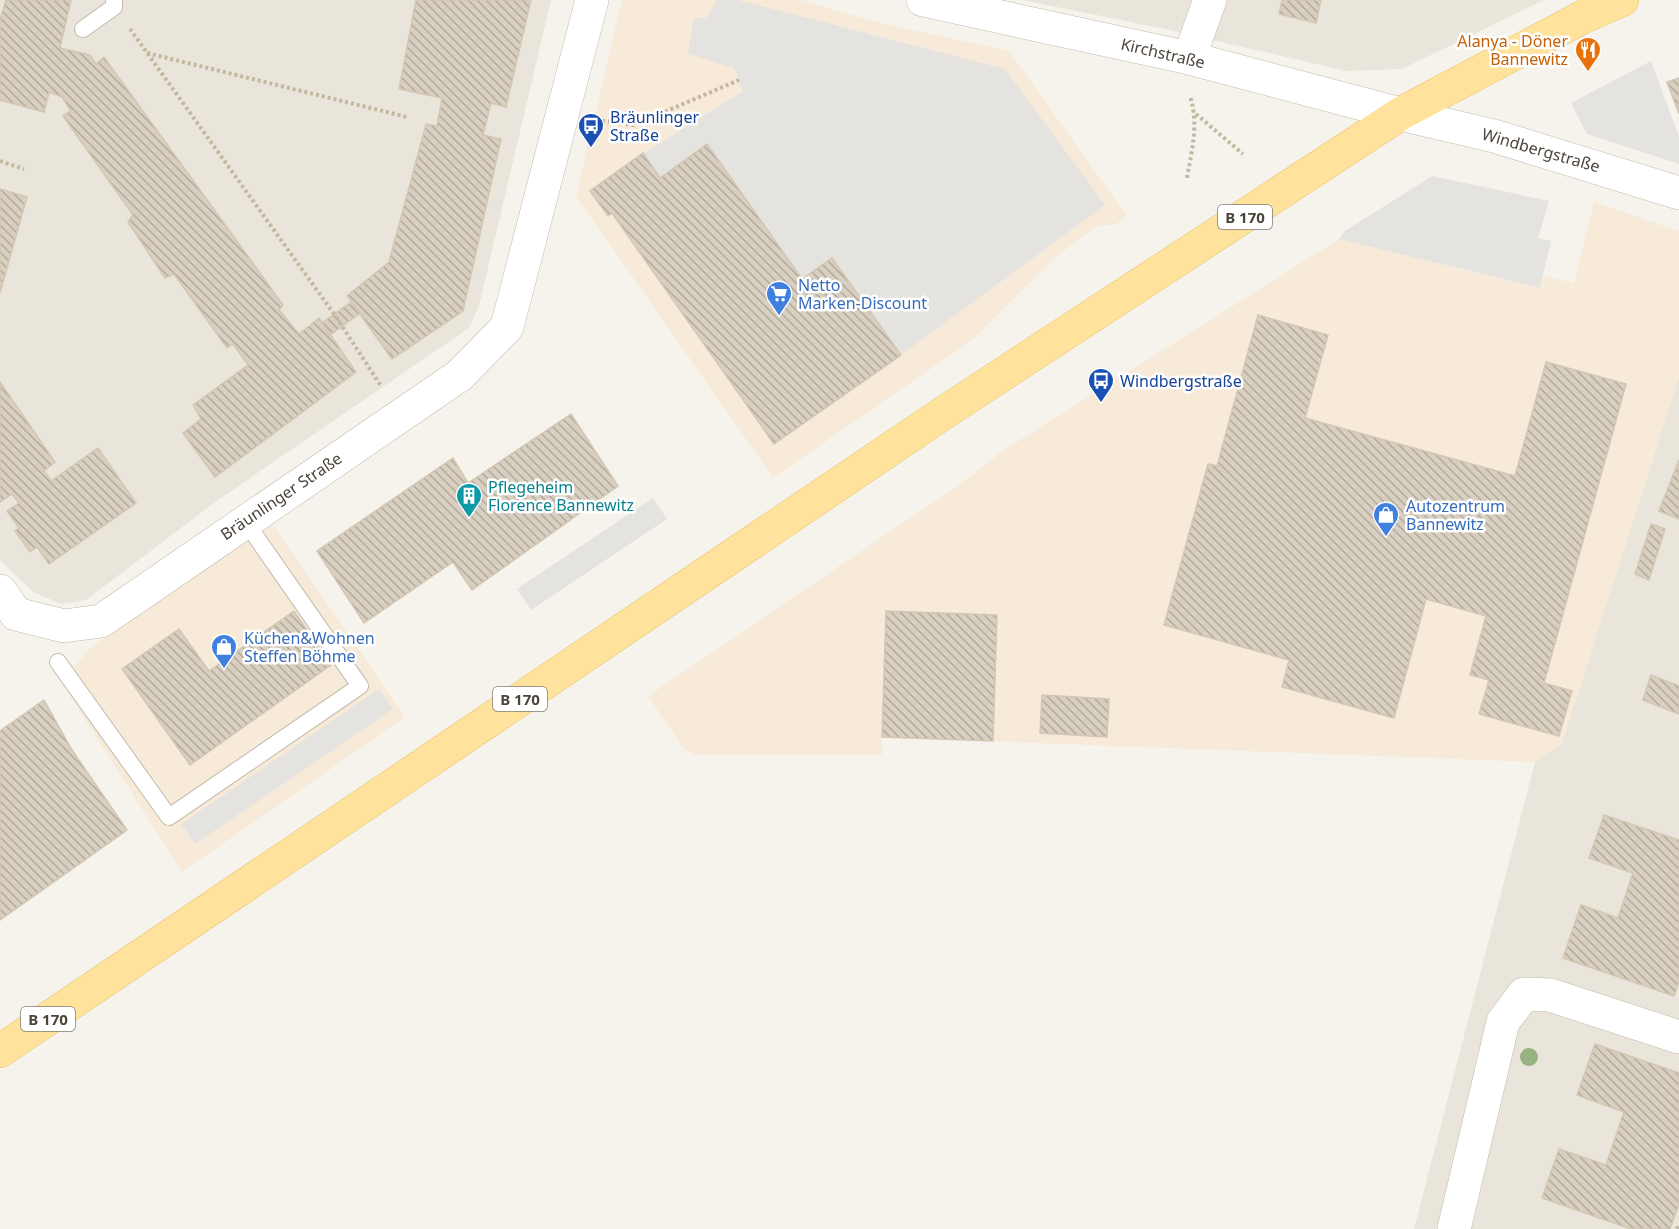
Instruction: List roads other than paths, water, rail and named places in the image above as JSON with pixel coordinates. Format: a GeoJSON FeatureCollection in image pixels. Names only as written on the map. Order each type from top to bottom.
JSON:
{"type":"FeatureCollection","features":[{"type":"Feature","properties":{"kind":"main road","name":"B 170"},"geometry":{"type":"LineString","coordinates":[[0,1051],[942,414],[1400,114],[1583,17],[1622,0]]}},
{"type":"Feature","properties":{"kind":"street","name":"Bräunlinger Straße"},"geometry":{"type":"LineString","coordinates":[[0,591],[16,614],[64,626],[101,621],[244,520],[460,375],[507,327],[592,0]]}},
{"type":"Feature","properties":{"kind":"street","name":"Kirchstraße"},"geometry":{"type":"LineString","coordinates":[[923,0],[1189,58],[1400,114]]}},
{"type":"Feature","properties":{"kind":"street"},"geometry":{"type":"LineString","coordinates":[[1189,58],[1210,0]]}},
{"type":"Feature","properties":{"kind":"street","name":"Windbergstraße"},"geometry":{"type":"LineString","coordinates":[[1400,114],[1494,136],[1679,193]]}},
{"type":"Feature","properties":{"kind":"street"},"geometry":{"type":"LineString","coordinates":[[1454,1229],[1503,1022],[1524,994],[1550,995],[1679,1036]]}},
{"type":"Feature","properties":{"kind":"lane"},"geometry":{"type":"LineString","coordinates":[[83,29],[114,3]]}},
{"type":"Feature","properties":{"kind":"lane"},"geometry":{"type":"LineString","coordinates":[[58,662],[169,817],[360,686],[244,520]]}},
{"type":"Feature","properties":{"kind":"place","name":"Alanya - Döner Bannewitz"},"geometry":{"type":"Point","coordinates":[1588,73]}},
{"type":"Feature","properties":{"kind":"place","name":"Bräunlinger Straße"},"geometry":{"type":"Point","coordinates":[591,149]}},
{"type":"Feature","properties":{"kind":"place","name":"Netto Marken-Discount"},"geometry":{"type":"Point","coordinates":[779,317]}},
{"type":"Feature","properties":{"kind":"place","name":"Windbergstraße"},"geometry":{"type":"Point","coordinates":[1101,404]}},
{"type":"Feature","properties":{"kind":"place","name":"Pflegeheim Florence Bannewitz"},"geometry":{"type":"Point","coordinates":[469,519]}},
{"type":"Feature","properties":{"kind":"place","name":"Autozentrum Bannewitz"},"geometry":{"type":"Point","coordinates":[1386,538]}},
{"type":"Feature","properties":{"kind":"place","name":"Küchen&Wohnen Steffen Böhme"},"geometry":{"type":"Point","coordinates":[224,670]}}]}
